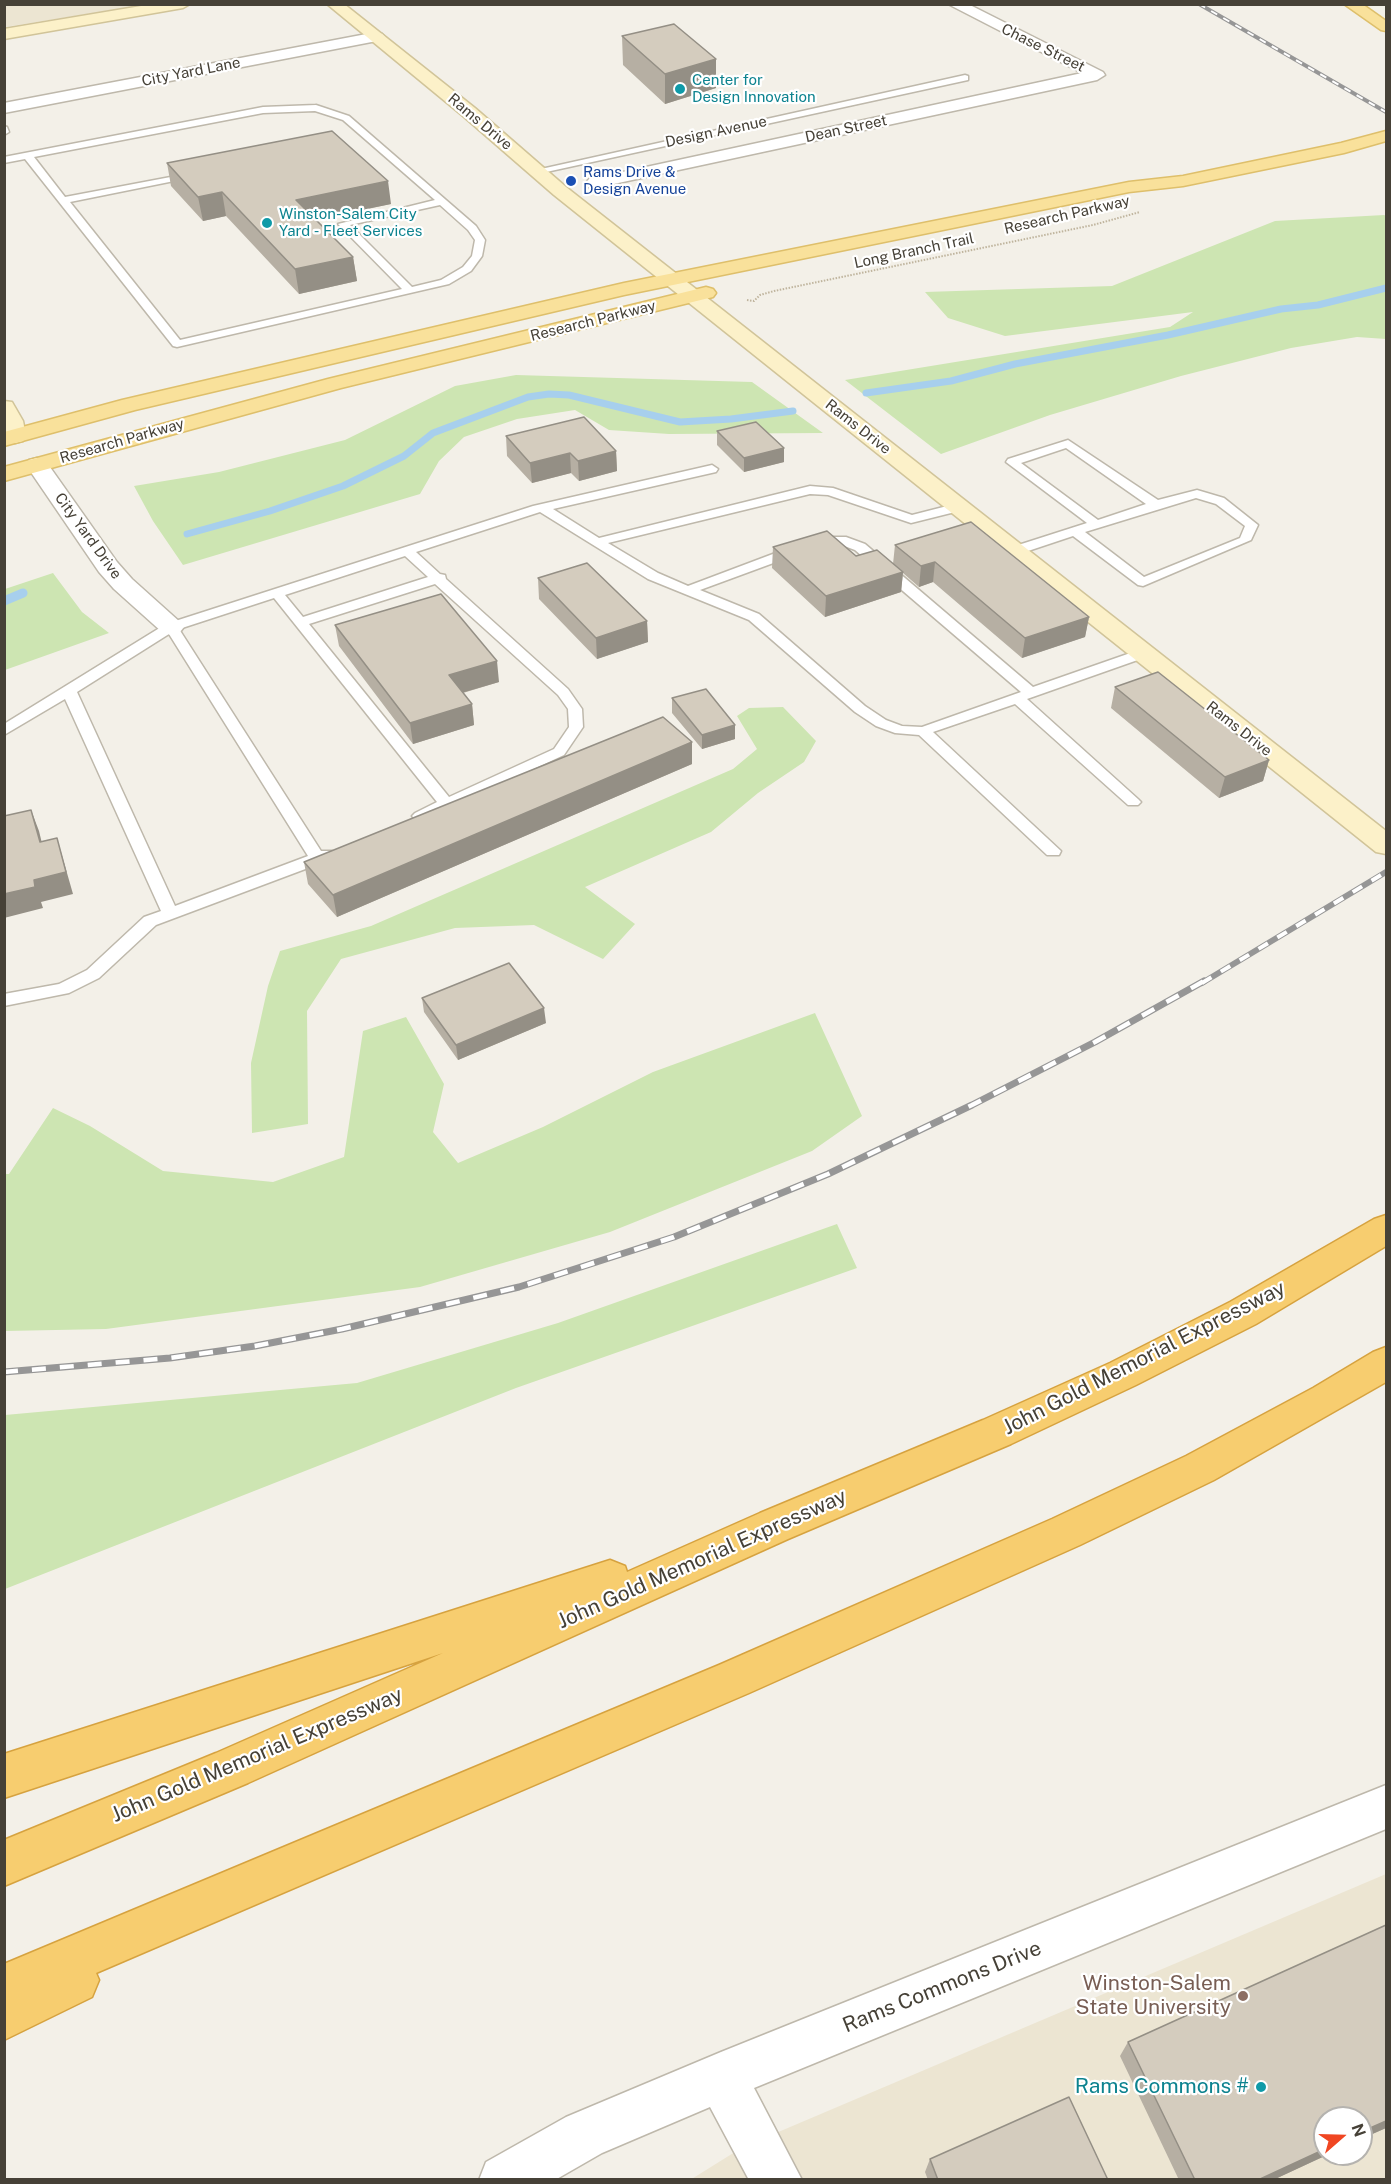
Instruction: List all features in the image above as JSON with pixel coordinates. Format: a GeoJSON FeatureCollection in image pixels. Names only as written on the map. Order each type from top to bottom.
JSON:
{"type":"FeatureCollection","features":[{"type":"Feature","properties":{"kind":"highway","name":"John Gold Memorial Expressway"},"geometry":{"type":"LineString","coordinates":[[4,1863],[232,1768],[774,1526],[997,1432],[1123,1374],[1243,1313],[1386,1229]]}},
{"type":"Feature","properties":{"kind":"highway"},"geometry":{"type":"LineString","coordinates":[[4,1988],[281,1873],[723,1684],[1066,1532],[1200,1468],[1326,1400],[1386,1363]]}},
{"type":"Feature","properties":{"kind":"highway"},"geometry":{"type":"LineString","coordinates":[[4,1776],[774,1526]]}},
{"type":"Feature","properties":{"kind":"highway"},"geometry":{"type":"LineString","coordinates":[[4,2016],[281,1873]]}},
{"type":"Feature","properties":{"kind":"main road"},"geometry":{"type":"LineString","coordinates":[[4,34],[183,4]]}},
{"type":"Feature","properties":{"kind":"main road","name":"Rams Drive"},"geometry":{"type":"LineString","coordinates":[[334,4],[693,297],[1386,845]]}},
{"type":"Feature","properties":{"kind":"main road"},"geometry":{"type":"LineString","coordinates":[[1351,4],[1386,27]]}},
{"type":"Feature","properties":{"kind":"main road","name":"Research Parkway"},"geometry":{"type":"LineString","coordinates":[[8,441],[130,405],[671,279],[1130,186],[1183,181],[1344,148],[1386,135]]}},
{"type":"Feature","properties":{"kind":"main road","name":"Research Parkway"},"geometry":{"type":"LineString","coordinates":[[901,252],[1103,209],[1183,181]]}},
{"type":"Feature","properties":{"kind":"main road","name":"Research Parkway"},"geometry":{"type":"LineString","coordinates":[[4,474],[335,383],[720,290]]}},
{"type":"Feature","properties":{"kind":"main road"},"geometry":{"type":"LineString","coordinates":[[4,407],[12,421],[8,441]]}},
{"type":"Feature","properties":{"kind":"street","name":"Chase Street"},"geometry":{"type":"LineString","coordinates":[[955,4],[1097,75]]}},
{"type":"Feature","properties":{"kind":"street","name":"City Yard Lane"},"geometry":{"type":"LineString","coordinates":[[4,108],[377,37]]}},
{"type":"Feature","properties":{"kind":"street","name":"Dean Street"},"geometry":{"type":"LineString","coordinates":[[595,183],[1097,75]]}},
{"type":"Feature","properties":{"kind":"street","name":"City Yard Drive"},"geometry":{"type":"LineString","coordinates":[[36,465],[108,567],[123,584],[171,627]]}},
{"type":"Feature","properties":{"kind":"street","name":"Rams Commons Drive"},"geometry":{"type":"LineString","coordinates":[[504,2180],[584,2135],[721,2077],[1386,1807]]}},
{"type":"Feature","properties":{"kind":"street"},"geometry":{"type":"LineString","coordinates":[[721,2077],[777,2180]]}},
{"type":"Feature","properties":{"kind":"lane","name":"Design Avenue"},"geometry":{"type":"LineString","coordinates":[[537,171],[965,78]]}},
{"type":"Feature","properties":{"kind":"lane"},"geometry":{"type":"LineString","coordinates":[[4,160],[263,110],[294,107],[316,108],[346,118],[472,228],[480,240],[477,256],[467,269],[445,282],[177,344],[28,156]]}},
{"type":"Feature","properties":{"kind":"lane"},"geometry":{"type":"LineString","coordinates":[[357,141],[369,139]]}},
{"type":"Feature","properties":{"kind":"lane"},"geometry":{"type":"LineString","coordinates":[[64,200],[205,172]]}},
{"type":"Feature","properties":{"kind":"lane"},"geometry":{"type":"LineString","coordinates":[[410,291],[344,224],[441,202]]}},
{"type":"Feature","properties":{"kind":"lane"},"geometry":{"type":"LineString","coordinates":[[1096,524],[1012,462],[1068,444],[1156,505]]}},
{"type":"Feature","properties":{"kind":"lane"},"geometry":{"type":"LineString","coordinates":[[4,731],[171,627],[542,508],[712,469]]}},
{"type":"Feature","properties":{"kind":"lane"},"geometry":{"type":"LineString","coordinates":[[597,542],[810,490],[829,491],[911,519],[959,507]]}},
{"type":"Feature","properties":{"kind":"lane"},"geometry":{"type":"LineString","coordinates":[[1014,550],[1156,505],[1197,494],[1221,501],[1252,525],[1245,540],[1143,582],[1075,531]]}},
{"type":"Feature","properties":{"kind":"lane"},"geometry":{"type":"LineString","coordinates":[[542,508],[653,576],[754,617],[860,709],[881,723],[900,730],[923,731],[1144,653]]}},
{"type":"Feature","properties":{"kind":"lane"},"geometry":{"type":"LineString","coordinates":[[690,590],[823,540],[842,540],[860,548],[1024,695],[1133,802]]}},
{"type":"Feature","properties":{"kind":"lane"},"geometry":{"type":"LineString","coordinates":[[406,823],[559,752],[576,727],[575,709],[563,692],[440,578],[407,551]]}},
{"type":"Feature","properties":{"kind":"lane"},"geometry":{"type":"LineString","coordinates":[[300,622],[440,578]]}},
{"type":"Feature","properties":{"kind":"lane"},"geometry":{"type":"LineString","coordinates":[[278,593],[447,804]]}},
{"type":"Feature","properties":{"kind":"lane"},"geometry":{"type":"LineString","coordinates":[[171,627],[317,858]]}},
{"type":"Feature","properties":{"kind":"lane"},"geometry":{"type":"LineString","coordinates":[[69,691],[170,912]]}},
{"type":"Feature","properties":{"kind":"lane"},"geometry":{"type":"LineString","coordinates":[[923,731],[1053,851]]}},
{"type":"Feature","properties":{"kind":"lane"},"geometry":{"type":"LineString","coordinates":[[4,1000],[63,989],[93,974],[150,921],[337,851]]}},
{"type":"Feature","properties":{"kind":"path","name":"Long Branch Trail"},"geometry":{"type":"LineString","coordinates":[[747,300],[754,301],[774,291],[1075,229],[1144,211]]}},
{"type":"Feature","properties":{"kind":"shaded area"},"geometry":{"type":"Polygon","coordinates":[[[5,4],[144,4],[144,5],[5,27],[5,4]]]}},
{"type":"Feature","properties":{"kind":"shaded area","name":"Winston-Salem State University"},"geometry":{"type":"Polygon","coordinates":[[[1386,1874],[1386,2179],[690,2180],[743,2147],[1386,1874]]]}},
{"type":"Feature","properties":{"kind":"green space"},"geometry":{"type":"Polygon","coordinates":[[[1386,216],[1386,339],[1357,337],[1291,348],[1181,376],[1050,415],[941,454],[845,380],[1170,327],[1193,312],[1005,336],[948,318],[925,292],[1112,286],[1275,221],[1386,216]]]}},
{"type":"Feature","properties":{"kind":"green space"},"geometry":{"type":"Polygon","coordinates":[[[516,375],[752,382],[823,433],[669,434],[609,430],[575,410],[517,419],[464,437],[439,461],[420,494],[183,565],[153,521],[134,486],[219,472],[345,440],[455,386],[516,375]]]}},
{"type":"Feature","properties":{"kind":"green space"},"geometry":{"type":"Polygon","coordinates":[[[53,573],[82,612],[109,633],[5,670],[5,589],[53,573]]]}},
{"type":"Feature","properties":{"kind":"green space"},"geometry":{"type":"Polygon","coordinates":[[[783,707],[816,741],[804,762],[758,793],[711,832],[585,887],[635,924],[603,959],[534,925],[455,928],[341,959],[307,1011],[308,1124],[252,1133],[251,1063],[268,986],[280,951],[371,926],[733,769],[757,749],[737,716],[749,708],[783,707]]]}},
{"type":"Feature","properties":{"kind":"green space"},"geometry":{"type":"Polygon","coordinates":[[[815,1013],[862,1116],[812,1151],[610,1232],[420,1287],[106,1329],[5,1331],[5,1174],[9,1174],[53,1108],[90,1126],[163,1171],[273,1182],[344,1157],[363,1031],[406,1017],[444,1084],[433,1132],[458,1163],[543,1127],[653,1072],[815,1013]]]}},
{"type":"Feature","properties":{"kind":"green space"},"geometry":{"type":"Polygon","coordinates":[[[837,1224],[857,1268],[516,1388],[5,1589],[5,1415],[357,1383],[558,1323],[837,1224]]]}},
{"type":"Feature","properties":{"kind":"building"},"geometry":{"type":"Polygon","coordinates":[[[674,24],[716,59],[665,74],[622,36],[674,24]]]}},
{"type":"Feature","properties":{"kind":"building"},"geometry":{"type":"Polygon","coordinates":[[[332,131],[388,181],[296,200],[353,257],[295,269],[222,192],[198,197],[167,163],[332,131]]]}},
{"type":"Feature","properties":{"kind":"building"},"geometry":{"type":"Polygon","coordinates":[[[584,417],[616,451],[578,461],[570,453],[530,463],[506,436],[584,417]]]}},
{"type":"Feature","properties":{"kind":"building"},"geometry":{"type":"Polygon","coordinates":[[[756,422],[784,448],[744,458],[717,431],[756,422]]]}},
{"type":"Feature","properties":{"kind":"building"},"geometry":{"type":"Polygon","coordinates":[[[971,522],[1089,617],[1025,638],[935,562],[921,566],[895,545],[971,522]]]}},
{"type":"Feature","properties":{"kind":"building"},"geometry":{"type":"Polygon","coordinates":[[[827,531],[856,556],[877,550],[903,572],[826,596],[773,547],[827,531]]]}},
{"type":"Feature","properties":{"kind":"building"},"geometry":{"type":"Polygon","coordinates":[[[587,563],[647,621],[596,638],[538,578],[587,563]]]}},
{"type":"Feature","properties":{"kind":"building"},"geometry":{"type":"Polygon","coordinates":[[[441,594],[497,661],[449,675],[472,704],[410,723],[335,625],[441,594]]]}},
{"type":"Feature","properties":{"kind":"building"},"geometry":{"type":"Polygon","coordinates":[[[1158,672],[1269,760],[1225,777],[1115,687],[1158,672]]]}},
{"type":"Feature","properties":{"kind":"building"},"geometry":{"type":"Polygon","coordinates":[[[706,689],[735,725],[702,735],[672,698],[706,689]]]}},
{"type":"Feature","properties":{"kind":"building"},"geometry":{"type":"Polygon","coordinates":[[[663,717],[692,742],[333,895],[304,862],[663,717]]]}},
{"type":"Feature","properties":{"kind":"building"},"geometry":{"type":"Polygon","coordinates":[[[31,810],[40,842],[57,838],[66,872],[34,880],[35,887],[4,894],[4,816],[31,810]]]}},
{"type":"Feature","properties":{"kind":"building"},"geometry":{"type":"Polygon","coordinates":[[[509,963],[544,1008],[456,1045],[422,998],[509,963]]]}},
{"type":"Feature","properties":{"kind":"building","name":"Rams Commons #"},"geometry":{"type":"Polygon","coordinates":[[[1386,1925],[1386,2121],[1373,2127],[1373,2106],[1313,2106],[1313,2155],[1258,2180],[1195,2180],[1128,2042],[1386,1925]]]}},
{"type":"Feature","properties":{"kind":"building","name":"Rams Commons #"},"geometry":{"type":"Polygon","coordinates":[[[1069,2097],[1108,2180],[938,2180],[930,2159],[1069,2097]]]}},
{"type":"Feature","properties":{"kind":"waterway"},"geometry":{"type":"LineString","coordinates":[[866,393],[951,381],[1015,364],[1168,335],[1281,309],[1318,305],[1386,288]]}},
{"type":"Feature","properties":{"kind":"waterway"},"geometry":{"type":"LineString","coordinates":[[187,534],[270,511],[343,486],[404,456],[433,433],[528,397],[549,394],[569,395],[680,422],[731,419],[793,411]]}},
{"type":"Feature","properties":{"kind":"waterway"},"geometry":{"type":"LineString","coordinates":[[4,601],[23,593]]}},
{"type":"Feature","properties":{"kind":"railway"},"geometry":{"type":"LineString","coordinates":[[1199,4],[1386,112]]}},
{"type":"Feature","properties":{"kind":"railway"},"geometry":{"type":"LineString","coordinates":[[1202,983],[1386,872]]}},
{"type":"Feature","properties":{"kind":"railway"},"geometry":{"type":"LineString","coordinates":[[4,1372],[170,1358],[255,1346],[342,1329],[519,1287],[674,1237],[828,1174],[972,1105],[1095,1042],[1204,981]]}},
{"type":"Feature","properties":{"kind":"place","name":"Center for Design Innovation"},"geometry":{"type":"Point","coordinates":[680,89]}},
{"type":"Feature","properties":{"kind":"place","name":"Rams Drive & Design Avenue"},"geometry":{"type":"Point","coordinates":[571,181]}},
{"type":"Feature","properties":{"kind":"place","name":"Winston-Salem City Yard - Fleet Services"},"geometry":{"type":"Point","coordinates":[267,223]}},
{"type":"Feature","properties":{"kind":"place","name":"Winston-Salem State University"},"geometry":{"type":"Point","coordinates":[1243,1996]}},
{"type":"Feature","properties":{"kind":"place","name":"Rams Commons #"},"geometry":{"type":"Point","coordinates":[1261,2087]}}]}
